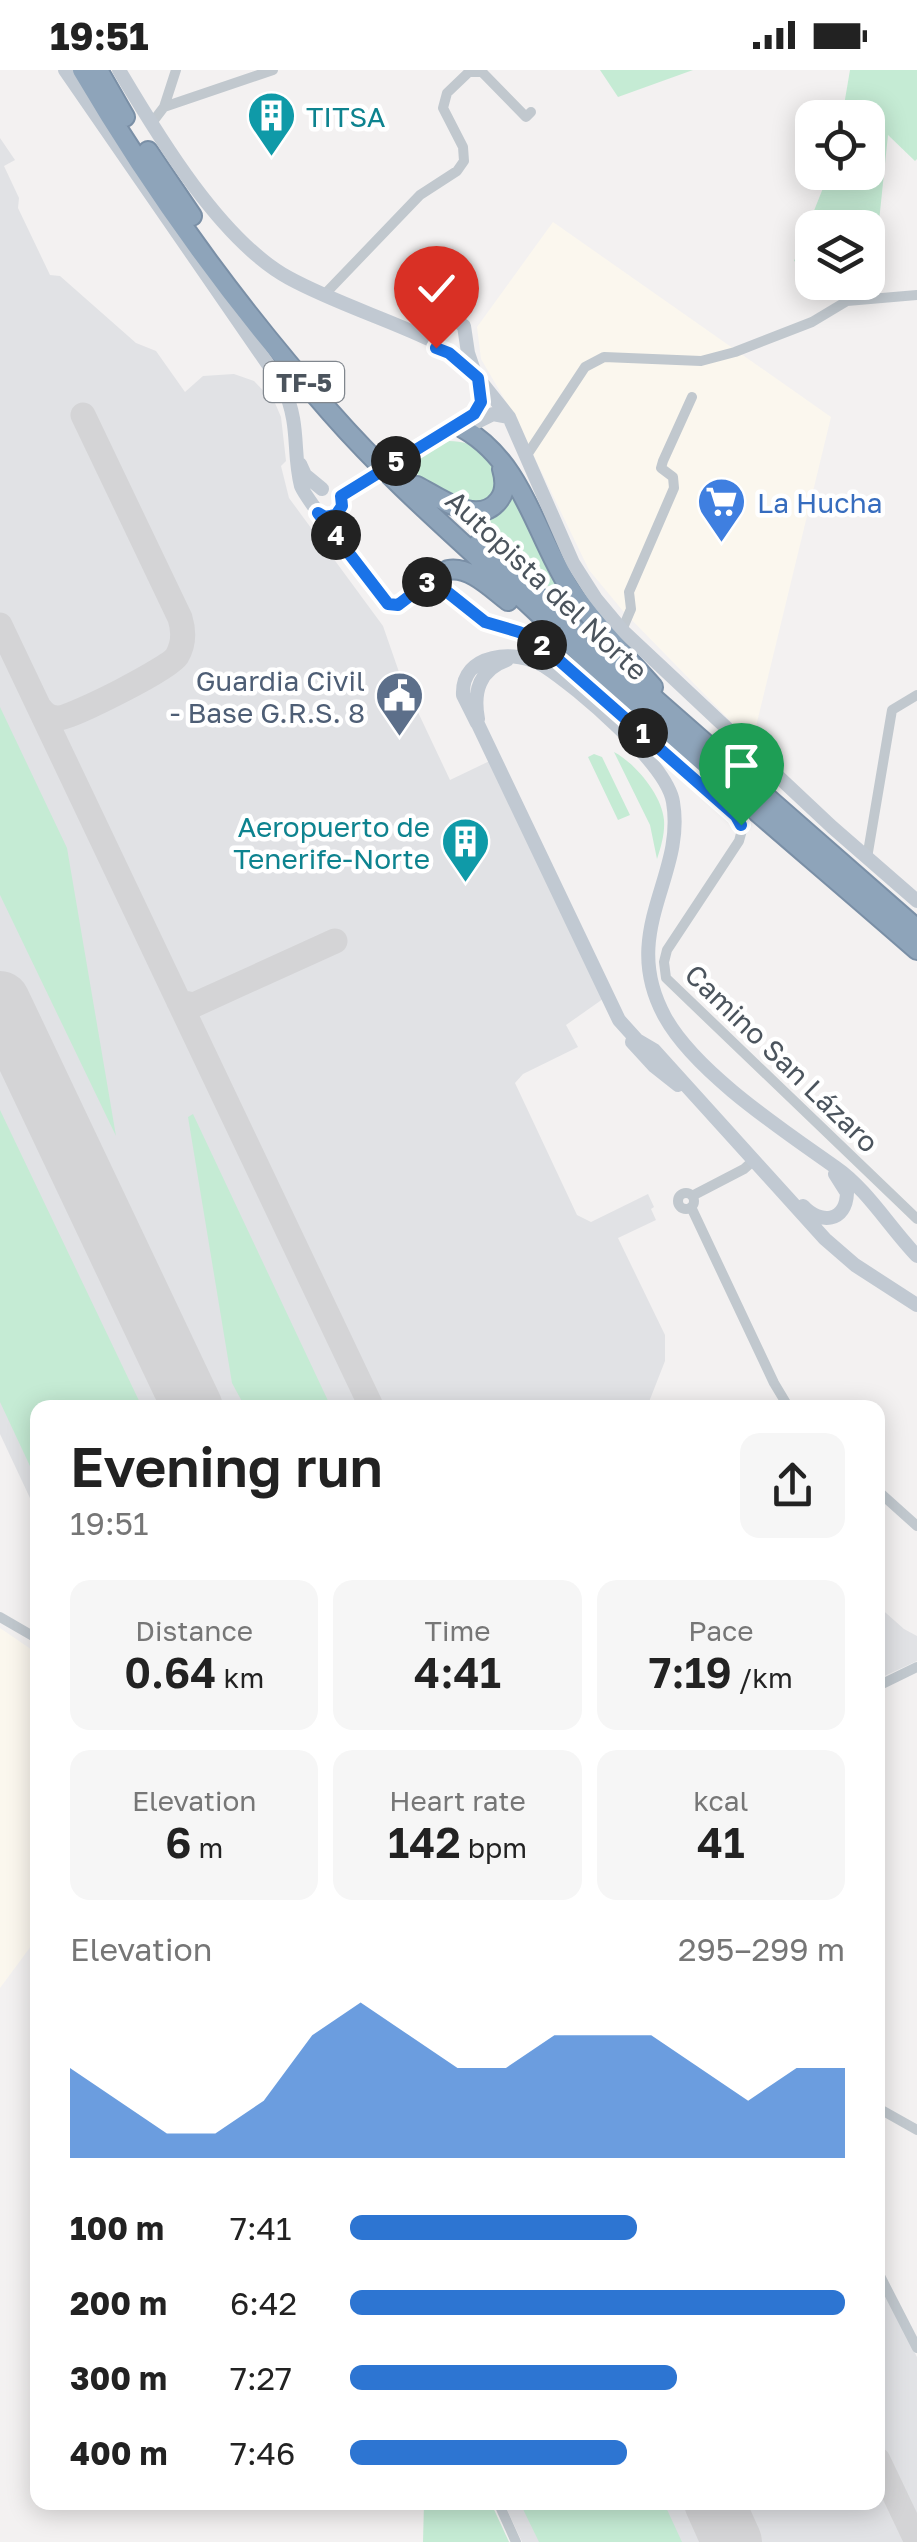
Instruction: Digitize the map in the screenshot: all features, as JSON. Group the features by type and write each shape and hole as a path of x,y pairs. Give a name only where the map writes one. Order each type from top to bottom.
{"highway":[{"name":"Autopista del Norte","path":"82,70 154,183 230,289 332,414 418,503 577,651 917,950"},
{"name":"Autopista del Norte","path":"98,70 159,168 270,324 329,394 417,486 656,703 917,928"},
{"path":"482,418 480,430 511,466 567,584 682,722"},
{"path":"417,486 462,509 478,512 500,500 505,488 498,462 476,441 446,433"},
{"path":"446,433 482,440 499,456 524,496"},
{"path":"448,570 456,568 474,576 577,651"}],"main road":[{"path":"65,70 240,326 272,366 294,410 302,492 317,512 391,605 401,603 448,570"},
{"path":"120,70 171,156 244,242 286,277 431,340 478,378 495,397 520,438 573,563 596,600 622,630 917,901"},
{"path":"341,496 446,433 474,414 481,402 478,378 465,342 466,330 456,319 444,318 434,324 379,317"},
{"path":"431,340 434,324"},
{"path":"449,353 459,350 465,342"},
{"path":"482,418 495,397"},
{"path":"446,433 493,414 509,418"},
{"path":"299,464 305,475 322,489 334,490 341,496 342,506 336,515 325,517 317,512 314,500 322,489"},
{"path":"826,1162 847,1194 845,1207 828,1220 815,1217 778,1186 654,1050 623,1024 478,724 476,697 483,677 497,664 521,658 558,677 637,745 660,771 674,805 672,840 653,910 648,947 652,986 666,1019 703,1064 852,1182 917,1256"},
{"path":"606,993 618,1026 631,1042 698,1102"},
{"path":"778,1186 836,1250 917,1305"}],"street":[{"path":"151,124 164,107 176,70"},
{"path":"164,107 273,70"},
{"path":"324,295 420,195 457,171 464,160 462,147 443,108 446,92 469,72 482,72 526,116 531,112"},
{"path":"527,455 585,367 594,360 701,360 735,352 812,322 847,301 917,295"},
{"path":"622,630 631,609 629,592 674,488 673,477 661,468 663,461 692,397"},
{"path":"520,438 540,433"},
{"path":"448,570 447,580 453,593"},
{"name":"Camino San Lázaro","path":"428,582 440,584 453,593 485,622 519,632 546,647 739,820 739,841 668,950 664,962 666,978 917,1219"},
{"path":"867,858 892,710 917,695"},
{"path":"754,1160 692,1202 784,1400"},
{"path":"885,1496 917,1526"},
{"path":"0,1617 30,1634"},
{"path":"885,1683 917,1667"},
{"path":"885,2112 917,2130"},
{"path":"885,2286 917,2348"},
{"path":"502,2510 516,2542"}],"shaded area":[{"path":"0,138 15,160 4,166 19,198 18,208 50,275 60,276 136,343 156,351 185,392 203,376 234,374 254,381 275,403 281,417 286,461 281,466 289,498 383,626 399,672 450,780 498,757 610,994 566,1025 578,1047 523,1074 515,1083 577,1215 591,1222 648,1194 656,1220 618,1238 665,1335 665,1361 650,1400 30,1400 30,1498 0,1434"},
{"path":"553,222 831,417 752,743 623,611 589,570 515,417 481,359 477,327"},
{"path":"885,1612 917,1636 917,1661 885,1676"},
{"path":"0,1628 30,1649 30,1947 0,1988"},
{"path":"885,2294 917,2357 917,2542 522,2542 507,2510 885,2510"}],"green space":[{"path":"600,70 693,70 618,97"},
{"path":"850,70 917,70 917,159 888,135 885,164 885,100 845,100"},
{"path":"822,190 882,190 880,210 814,210"},
{"path":"449,441 472,445 488,457 495,475 491,498 456,498 403,464 431,445"},
{"path":"510,484 584,616 465,516"},
{"path":"0,707 67,848 116,1136 0,895"},
{"path":"614,752 639,772 658,800 664,825 657,859 650,825"},
{"path":"588,757 602,757 630,815 618,820"},
{"path":"0,1110 139,1400 30,1400 30,1466 0,1402"},
{"path":"193,1114 328,1400 241,1400 232,1383 188,1117"},
{"path":"424,2510 494,2510 509,2542 423,2542"},
{"path":"523,2510 667,2510 682,2542 539,2542"}],"taxiway":[{"path":"40,708 57,718 84,709 170,662 182,642 180,618 83,415"},
{"path":"0,625 368,1400"},
{"path":"179,1002 194,1005 335,941"},
{"path":"885,2475 917,2542"}],"runway":[{"path":"0,1001 189,1400"},
{"path":"718,2510 732,2542"}],"place":[{"name":"TITSA","path":"271,158"},
{"name":"La Hucha","path":"722,544"},
{"name":"Guardia Civil - Base G.R.S. 8","path":"400,738"},
{"name":"Aeropuerto de Tenerife-Norte","path":"465,884"}],"route":[{"path":"436,348 449,353 478,378 482,394 474,414 341,496 342,506 336,515 325,517 318,513 388,604 398,605 428,582 436,583 485,622 536,640 736,816 741,825"}]}
